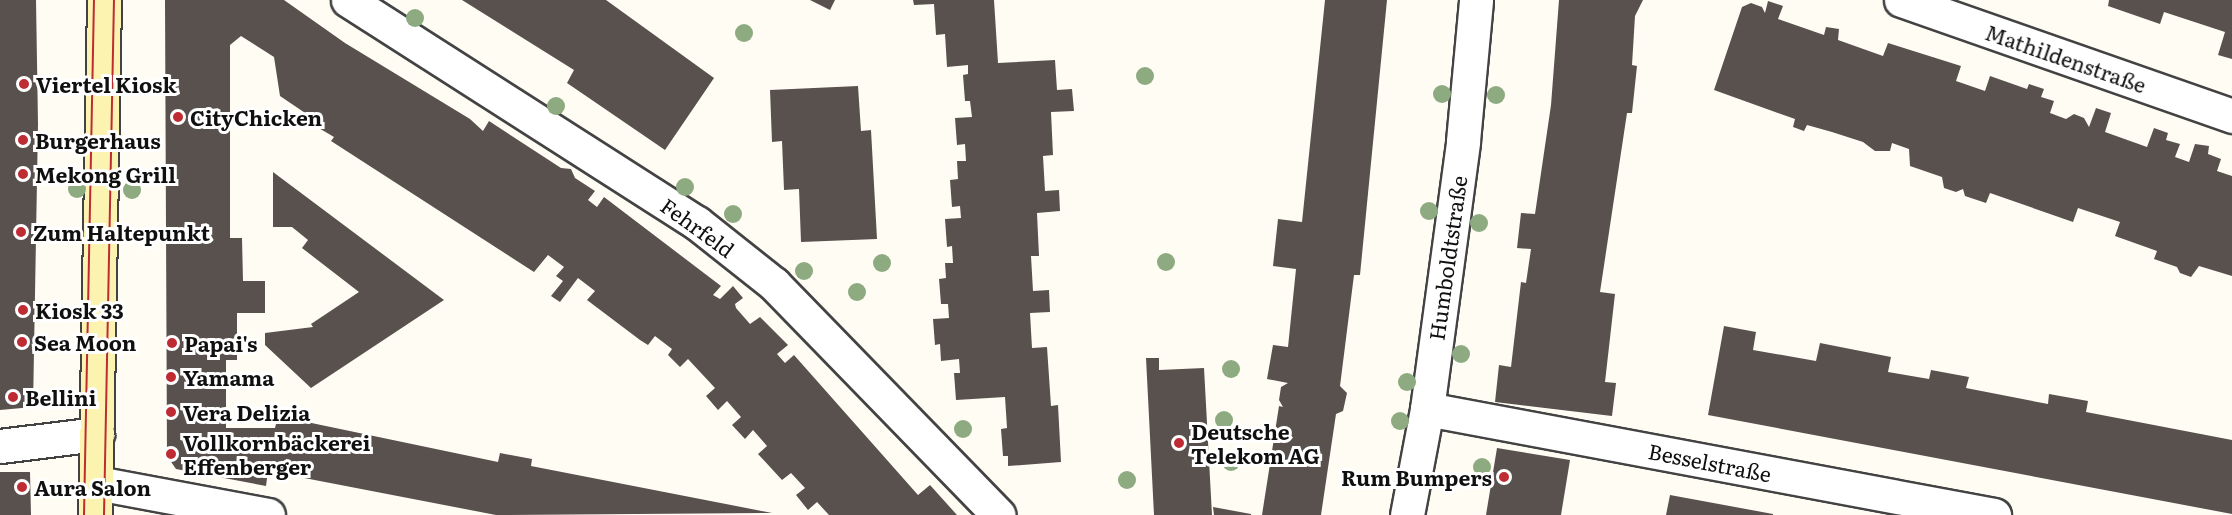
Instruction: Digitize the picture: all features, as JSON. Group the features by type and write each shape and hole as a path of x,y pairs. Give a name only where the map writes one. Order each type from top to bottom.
{"street":[{"path":"104,0 96,499 268,515"},
{"name":"Fehrfeld","path":"348,0 697,223 774,284 999,515"},
{"name":"Humboldtstraße","path":"1407,515 1427,409 1463,141 1476,0"},
{"name":"Mathildenstraße","path":"1901,0 2232,116"},
{"name":"Besselstraße","path":"1427,409 1994,515"},
{"path":"0,446 97,434"}],"building":[{"path":"0,0 36,0 38,124 33,407 0,410"},
{"path":"165,0 284,0 345,43 470,119 483,131 489,121 561,168 571,169 575,178 595,191 588,200 597,207 604,197 721,286 713,295 720,299 733,286 743,298 735,304 736,308 750,324 760,317 788,345 777,354 785,363 794,355 918,495 930,485 957,515 829,515 817,502 808,510 796,495 805,488 791,473 782,480 758,454 767,446 753,430 745,439 732,425 741,417 727,401 718,410 706,396 715,388 688,359 680,367 668,355 672,349 655,336 648,345 640,340 587,300 595,291 578,278 560,302 551,296 563,281 556,276 564,267 548,255 534,272 331,141 334,137 317,127 320,123 280,96 274,57 241,36 230,45 230,238 242,238 243,281 265,281 265,313 237,313 237,360 226,360 226,428 275,428 278,416 498,462 500,453 532,459 531,466 772,513 496,515 268,471 266,486 176,469 167,456"},
{"path":"462,0 606,0 714,78 665,150 567,83 574,70"},
{"path":"810,0 835,0 830,10"},
{"path":"913,0 994,0 998,63 1055,60 1057,90 1072,89 1074,111 1051,112 1053,155 1043,156 1045,191 1059,190 1060,211 1037,213 1039,256 1031,256 1033,291 1049,290 1050,312 1030,313 1032,348 1047,347 1051,406 1058,405 1061,462 1008,466 1008,456 1003,456 1001,429 1007,428 1005,397 956,400 954,373 960,373 959,359 941,361 940,344 935,345 933,319 949,318 948,304 941,304 939,279 946,278 945,263 953,263 952,246 947,247 945,219 961,218 960,206 952,207 950,180 958,179 957,161 966,161 965,144 957,145 955,118 972,117 970,101 965,101 963,75 968,74 968,65 947,67 945,34 936,35 934,4 914,5"},
{"path":"1325,0 1387,0 1360,275 1354,275 1340,386 1347,393 1343,411 1336,414 1321,515 1262,515 1279,406 1283,407 1279,400 1281,387 1288,383 1267,379 1273,345 1288,347 1296,269 1273,266 1278,219 1302,222"},
{"path":"1559,0 1643,0 1635,16 1632,65 1637,66 1632,113 1627,113 1600,292 1615,294 1605,382 1616,383 1612,416 1495,402 1499,365 1511,367 1521,282 1526,283 1531,249 1517,248 1521,213 1535,214 1551,105"},
{"path":"2109,0 2232,0 2232,59 2218,55 2225,32 2164,12 2160,24 2108,6"},
{"path":"1768,1 1783,6 1778,19 1824,35 1826,27 1839,29 1838,40 1883,56 1888,43 1961,66 1956,81 1985,91 1990,76 2027,89 2029,84 2044,89 2041,97 2054,101 2050,113 2066,119 2074,114 2084,118 2089,127 2096,108 2111,113 2105,132 2147,147 2154,128 2168,133 2166,140 2180,144 2175,157 2189,162 2195,144 2209,146 2208,154 2221,159 2217,171 2232,176 2232,276 2199,266 2191,277 2180,273 2177,267 2154,259 2157,251 2115,236 2120,222 2078,208 2073,222 1990,193 1986,203 1965,196 1963,189 1956,192 1944,188 1942,177 1910,166 1909,149 1892,143 1890,151 1875,151 1863,142 1832,132 1807,125 1804,131 1793,127 1795,119 1714,90 1742,7 1751,3 1762,7 1765,13"},
{"path":"858,86 861,131 871,130 877,239 801,242 799,189 784,190 782,141 772,142 770,90"},
{"path":"273,172 444,300 311,388 265,345 265,333 313,327 311,324 359,292 302,248 308,240 292,227 273,227"},
{"path":"1724,326 1756,332 1753,350 1816,361 1820,343 1891,357 1888,372 1929,379 1931,370 1969,377 1966,388 2048,404 2049,394 2088,401 2086,412 2232,440 2232,514 1708,415"},
{"name":"Deutsche Telekom AG","path":"1146,358 1159,358 1159,370 1204,368 1212,515 1154,515"},
{"path":"1497,448 1570,460 1561,515 1486,515"},
{"path":"0,472 30,472 31,515 0,515"},
{"path":"1670,495 1773,514 1773,515 1666,515"},
{"path":"1213,507 1251,514 1251,515 1214,515"}],"tram line":[{"path":"84,515 94,0"},
{"path":"104,515 114,0"}],"place":[{"name":"Viertel Kiosk","path":"24,84"},
{"name":"CityChicken","path":"178,117"},
{"name":"Burgerhaus","path":"23,140"},
{"name":"Mekong Grill","path":"23,174"},
{"name":"Zum Haltepunkt","path":"21,232"},
{"name":"Kiosk 33","path":"23,310"},
{"name":"Sea Moon","path":"22,342"},
{"name":"Papai's","path":"172,343"},
{"name":"Yamama","path":"171,377"},
{"name":"Bellini","path":"13,397"},
{"name":"Vera Delizia","path":"171,412"},
{"name":"Deutsche Telekom AG","path":"1179,443"},
{"name":"Vollkornbäckerei Effenberger","path":"171,454"},
{"name":"Rum Bumpers","path":"1504,477"},
{"name":"Aura Salon","path":"22,487"}]}
